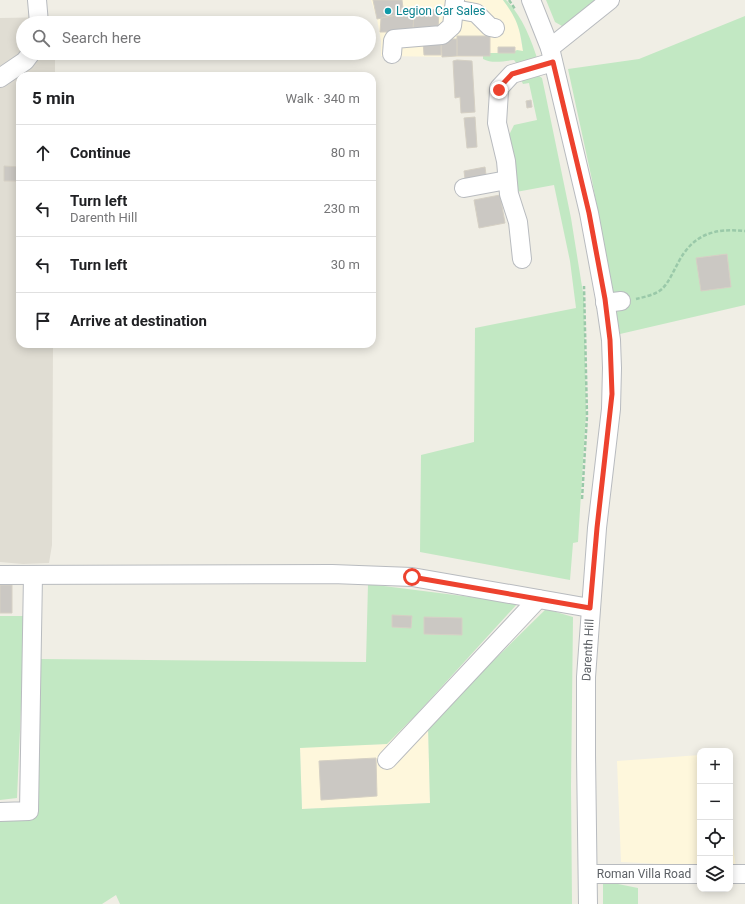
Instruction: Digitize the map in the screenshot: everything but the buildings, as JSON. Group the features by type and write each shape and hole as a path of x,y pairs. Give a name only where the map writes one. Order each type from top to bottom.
{"street":[{"path":"37,0 38,16"},
{"name":"Darenth Hill","path":"531,0 551,55 589,213 613,302 610,340 612,394 597,528 590,608 586,704 588,904"},
{"path":"522,259 518,222 509,194 506,161 497,123 499,88 512,74 551,55 610,0"},
{"path":"392,54 392,41 394,39 442,35 452,26 455,4 476,14 490,27 495,28"},
{"path":"0,78 26,60"},
{"path":"464,188 507,180"},
{"path":"0,575 332,574 412,577 590,608"},
{"path":"0,812 29,811 33,575"},
{"path":"386,760 538,599"},
{"name":"Roman Villa Road","path":"588,874 697,874"},
{"path":"733,874 745,874"}],"path":[{"path":"509,0 519,15"},
{"path":"613,302 646,296 662,289 670,278 686,249 692,242 716,232 731,230 745,231"},
{"path":"582,501 587,416 584,285"}],"shaded area":[{"path":"371,0 503,0 513,13 518,24 523,51 518,55 452,57 381,56 381,41 377,19"},
{"path":"0,18 16,18 16,60 55,60 55,72 16,72 16,348 53,348 52,545 49,563 23,564 0,562"},
{"path":"415,716 428,725 430,803 302,809 300,747 387,744"},
{"path":"697,755 697,866 621,862 617,761"},
{"path":"733,846 736,867 733,867"}],"green space":[{"path":"503,0 506,0 517,13 529,36 538,61 529,59 520,65 514,60 494,62 483,59 483,56 490,56 490,53 515,53 517,50 523,51 521,36 517,24 512,13"},
{"path":"546,0 598,0 562,26 555,22"},
{"path":"745,16 745,305 620,334 592,180 568,69 639,59","holes":["727,254 731,287 701,291 697,258"]},
{"path":"535,73 542,78 571,218 584,299 586,413 578,542 573,543 570,580 420,552 421,455 474,442 475,328 576,308 570,261 554,185 516,192 508,137 514,125 537,120 529,83 523,84 521,80"},
{"path":"368,584 518,603 415,716 387,744 300,748 302,809 430,803 428,725 546,609 573,617 571,786 572,904 120,904 116,895 102,904 0,904 0,816 38,814 40,659 366,662","holes":["392,616 412,616 411,628 392,627","425,617 462,618 462,635 424,634"]},
{"path":"0,616 25,616 17,798 0,800"},
{"path":"603,881 638,888 638,904 603,904"}],"place":[{"name":"Legion Car Sales","path":"388,11"}],"route":[{"path":"412,577 590,608 597,528 612,394 610,340 605,299 589,213 553,62 515,72 499,88 499,90"}]}
